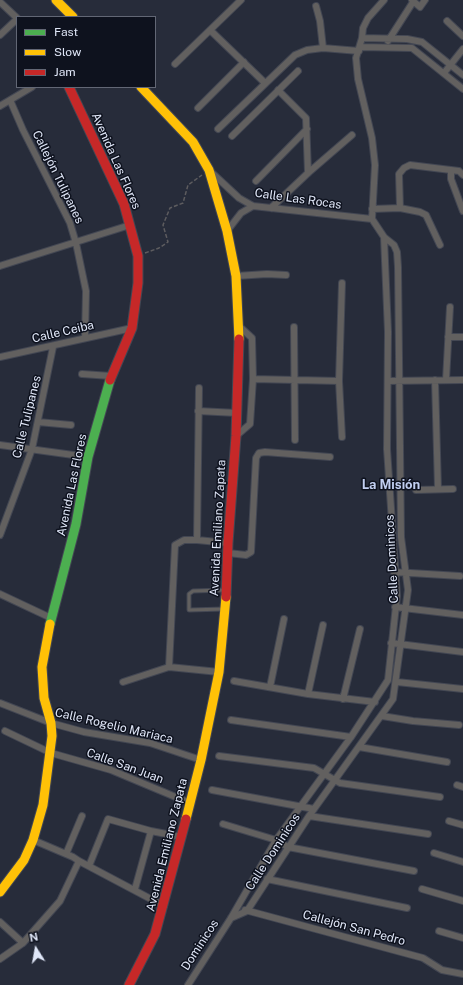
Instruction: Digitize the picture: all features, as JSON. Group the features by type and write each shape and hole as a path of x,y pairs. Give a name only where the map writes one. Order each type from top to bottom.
{"main road":[{"path":"56,0 72,16"},
{"name":"Avenida Las Flores","path":"1,888 24,860 33,840 43,805 52,752 51,723 44,698 42,676 51,618 76,524 88,457 111,376 132,328 138,284 138,256 124,204 69,88"},
{"name":"Avenida Emiliano Zapata","path":"129,985 155,934 164,906 201,760 219,672 227,590 228,543 236,436 239,326 236,276 227,231 209,170 192,142 142,88"}],"street":[{"path":"175,64 241,0"},
{"path":"372,219 375,165 373,144 358,79 356,58 360,49 363,28 368,18 384,0"},
{"path":"388,47 388,39 412,1 420,7 425,0"},
{"path":"0,2 16,18"},
{"path":"316,6 320,21 323,48"},
{"path":"0,35 16,20"},
{"path":"447,21 463,36"},
{"path":"210,30 265,83"},
{"path":"362,38 407,39 422,42 463,75"},
{"path":"406,47 407,39"},
{"path":"218,129 295,55 307,50 323,48 360,49 406,47 418,52 463,89"},
{"path":"444,73 463,49"},
{"path":"198,108 244,62"},
{"path":"232,136 298,71"},
{"path":"0,106 30,88"},
{"path":"278,90 306,118 308,173"},
{"name":"Callejón Tulipanes","path":"10,100 23,130 70,223 76,243 86,291 85,338"},
{"path":"256,181 307,129"},
{"path":"271,208 308,173 352,135"},
{"path":"400,208 399,174 404,168 410,165 459,171 463,175"},
{"name":"Calle Las Rocas","path":"209,170 239,198 253,206 372,219"},
{"path":"451,170 451,179 463,212"},
{"path":"227,231 241,213 253,206"},
{"path":"372,209 400,208 420,212 426,215 440,245"},
{"name":"Calle Dominicos","path":"248,911 267,879 309,816 394,699 408,590 401,537 397,252 394,245 384,237 372,219"},
{"path":"0,266 130,225"},
{"name":"Calle Dominicos","path":"236,909 276,840 351,737 388,680 397,596 394,572 387,449 388,332 384,237"},
{"path":"236,276 267,274 286,275"},
{"path":"342,283 339,381 342,437"},
{"path":"446,380 450,307"},
{"path":"236,436 250,424 253,379 252,338 239,326"},
{"path":"294,327 295,440"},
{"name":"Calle Ceiba","path":"0,357 54,347 85,338 132,328"},
{"path":"448,337 463,337"},
{"name":"Calle Tulipanes","path":"0,535 32,449 54,347"},
{"path":"82,374 111,376"},
{"path":"253,379 339,381"},
{"path":"388,380 463,380"},
{"path":"435,380 438,489"},
{"path":"197,540 199,388"},
{"path":"198,411 237,413"},
{"path":"38,422 71,424"},
{"path":"0,445 88,457"},
{"path":"228,553 246,555 251,552 256,458 259,453 265,452 330,457"},
{"path":"416,490 453,489"},
{"path":"389,491 400,490"},
{"path":"169,667 175,545 184,540 228,543"},
{"path":"394,572 460,576"},
{"path":"0,594 51,618"},
{"path":"395,607 463,615"},
{"path":"270,687 284,619"},
{"path":"308,694 323,625"},
{"path":"344,699 360,629"},
{"path":"391,643 463,652"},
{"path":"123,682 169,667 219,672"},
{"path":"234,682 308,694 375,702"},
{"path":"397,682 463,689"},
{"name":"Calle Rogelio Mariaca","path":"0,703 51,723 84,732 150,743 201,760"},
{"path":"382,716 413,721 459,725"},
{"path":"231,720 351,737"},
{"name":"Calle San Juan","path":"5,731 52,752 111,770 190,803"},
{"path":"360,747 447,762"},
{"path":"219,756 314,768 334,781 440,797"},
{"path":"212,790 314,809"},
{"path":"66,854 82,816"},
{"path":"309,816 428,834"},
{"path":"89,866 108,818 151,831 182,837"},
{"path":"449,821 463,825"},
{"path":"223,824 276,840 288,847 414,871"},
{"path":"135,889 151,831"},
{"path":"33,840 66,854 135,889 164,906"},
{"path":"434,853 463,862"},
{"path":"0,959 23,943 60,901 79,861"},
{"path":"267,879 407,908"},
{"path":"422,889 463,901"},
{"name":"Callejón San Pedro","path":"236,909 424,958 442,970 462,972"},
{"name":"Dominicos","path":"188,985 236,909"},
{"name":"Dominicos","path":"231,918 248,911"},
{"path":"0,922 23,943"},
{"path":"439,931 463,938"}],"lane":[{"path":"225,609 189,610 189,594 193,591 227,590"}],"path":[{"path":"138,256 159,248 168,242 163,225 170,208 183,202 188,185 209,170"}],"traffic: fast":[{"path":"50,624 76,524 88,457 110,380"}],"traffic: slow":[{"path":"56,0 72,16"},
{"path":"142,88 193,142 209,170 227,231 236,276 239,339"},
{"path":"186,819 201,760 219,672 226,597"},
{"path":"0,892 24,860 33,840 43,805 52,736 51,723 44,698 42,667 50,624"}],"traffic: jam":[{"path":"69,88 124,204 138,256 138,283 132,328 110,380"},
{"path":"226,597 228,543 236,436 239,339"},
{"path":"129,985 155,934 186,819"}],"district":[{"name":"La Misión","path":"391,485"}]}
